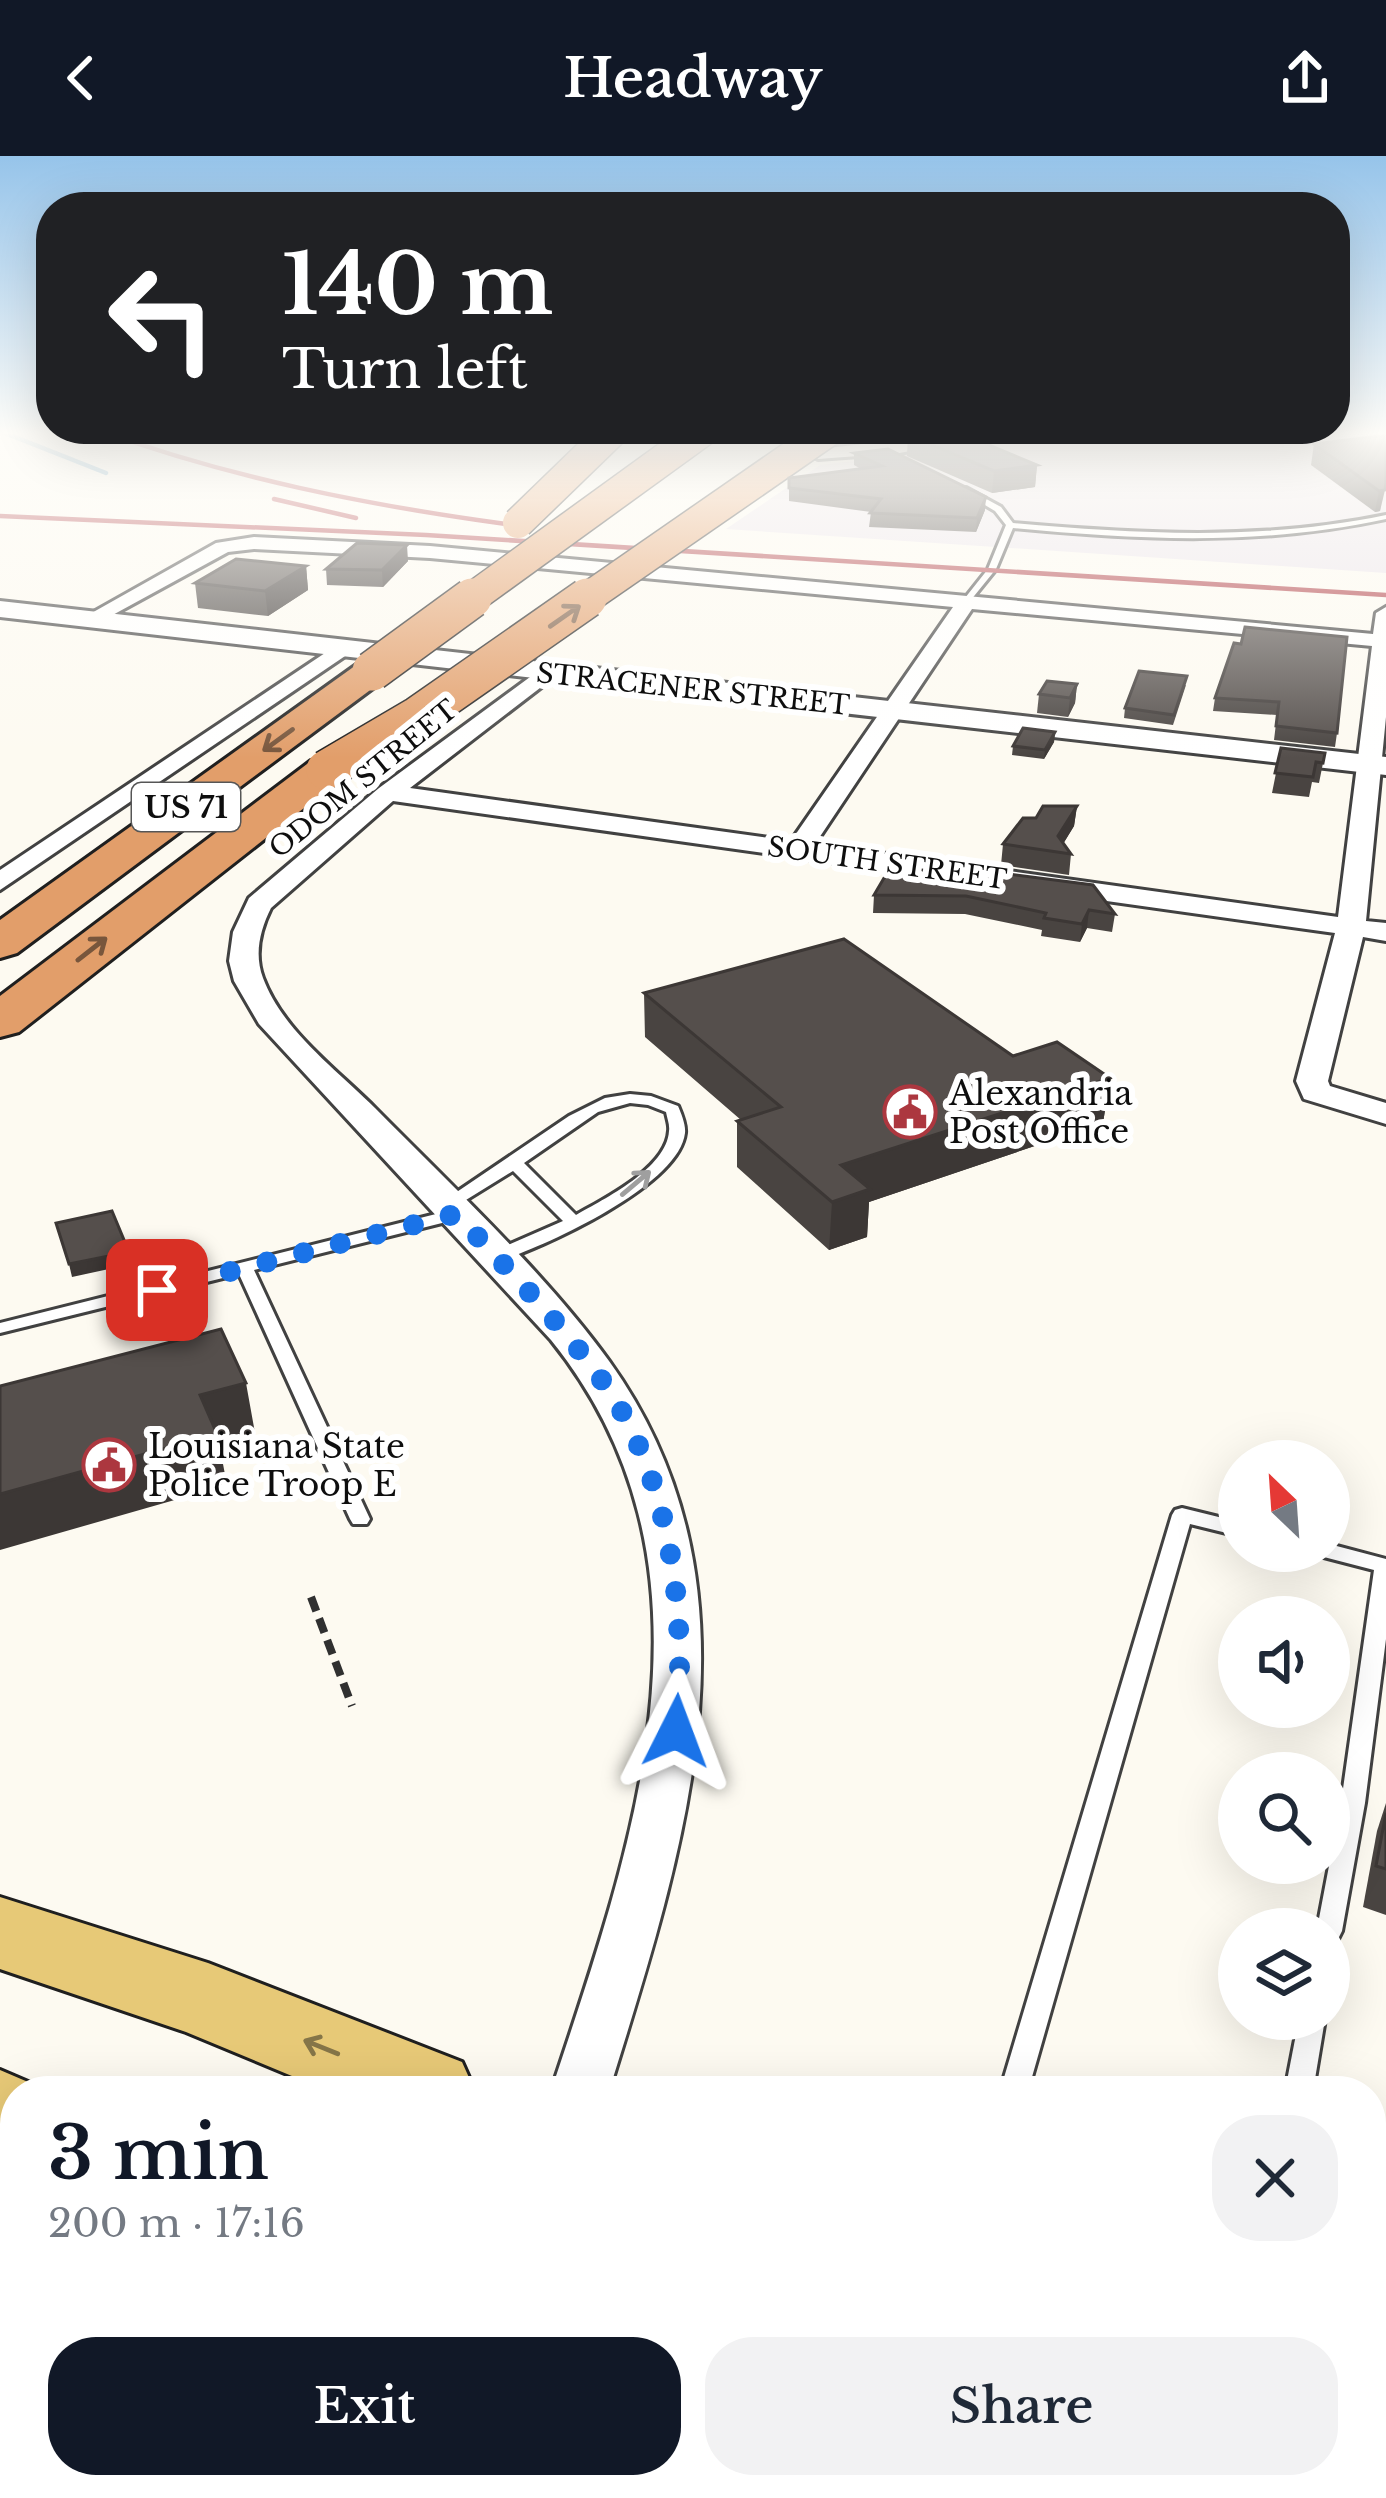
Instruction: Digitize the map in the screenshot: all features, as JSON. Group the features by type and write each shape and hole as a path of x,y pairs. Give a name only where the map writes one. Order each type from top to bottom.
{"highway":[{"path":"358,659 489,539"},
{"name":"US 71","path":"0,943 358,659 539,539"},
{"name":"US 71","path":"0,1022 621,539"},
{"path":"326,770 434,706 680,539"}],"main road":[{"path":"0,1933 208,2001 393,2076"}],"street":[{"path":"91,619 235,545 430,552 967,603 1385,627 1379,765 1351,927 1312,1081 1316,1092 1386,1114"},
{"path":"798,850 967,603"},
{"name":"STRACENER STREET","path":"0,609 358,659 545,673 1379,765"},
{"path":"0,882 358,659"},
{"name":"ODOM STREET","path":"452,1209 301,1051 248,980 246,928 259,904 388,793 545,673"},
{"name":"SOUTH STREET","path":"388,793 1386,932"},
{"path":"452,1209 604,1383 660,1508 678,1594 679,1698 668,1796 585,2076"}],"lane":[{"path":"967,603 992,569 1004,539"},
{"path":"0,1328 245,1268 452,1209 592,1106 613,1098 636,1096 673,1109 681,1124 678,1143 634,1188 575,1222 496,1257"},
{"path":"514,1163 575,1222"},
{"path":"245,1268 359,1519"},
{"path":"1018,2076 1182,1515 1218,1524"},
{"path":"1333,1908 1353,1803 1385,1566 1350,1557"},
{"path":"1302,2076 1308,2040"}],"path":[{"path":"311,1597 352,1706"}],"shaded area":[{"path":"880,539 1386,539 1386,573"}],"building":[{"path":"357,543 407,545 382,570 326,569"},
{"path":"236,559 306,566 265,591 195,583"},
{"path":"1245,627 1347,637 1337,733 1276,726 1279,702 1215,698 1234,643 1241,644"},
{"path":"1139,671 1187,676 1174,715 1125,708"},
{"path":"1047,681 1077,684 1070,698 1039,694"},
{"path":"1023,728 1055,732 1045,750 1013,746"},
{"path":"1281,748 1325,753 1323,763 1316,762 1313,777 1275,773"},
{"path":"1043,806 1077,806 1058,836 1071,854 1003,844 1023,818 1036,818"},
{"path":"891,866 976,877 975,884 985,871 1093,885 1115,914 1089,910 1082,924 966,896 874,895"},
{"name":"Alexandria Post Office","path":"844,939 1013,1056 1057,1042 1110,1078 841,1165 870,1189 832,1202 737,1121 781,1107 644,993"},
{"path":"112,1211 129,1252 69,1264 56,1223"},
{"path":"221,1329 246,1383 200,1395 217,1434 0,1494 0,1386"},
{"path":"1386,1813 1386,1869 1376,1866"}],"railway":[{"path":"495,539 1386,595"}],"place":[{"name":"Alexandria Post Office","path":"910,1112"},
{"name":"Louisiana State Police Troop E","path":"109,1465"}],"route":[{"path":"157,1290 456,1214 538,1302 604,1383 637,1447 660,1508 678,1594 676,1731"}]}
